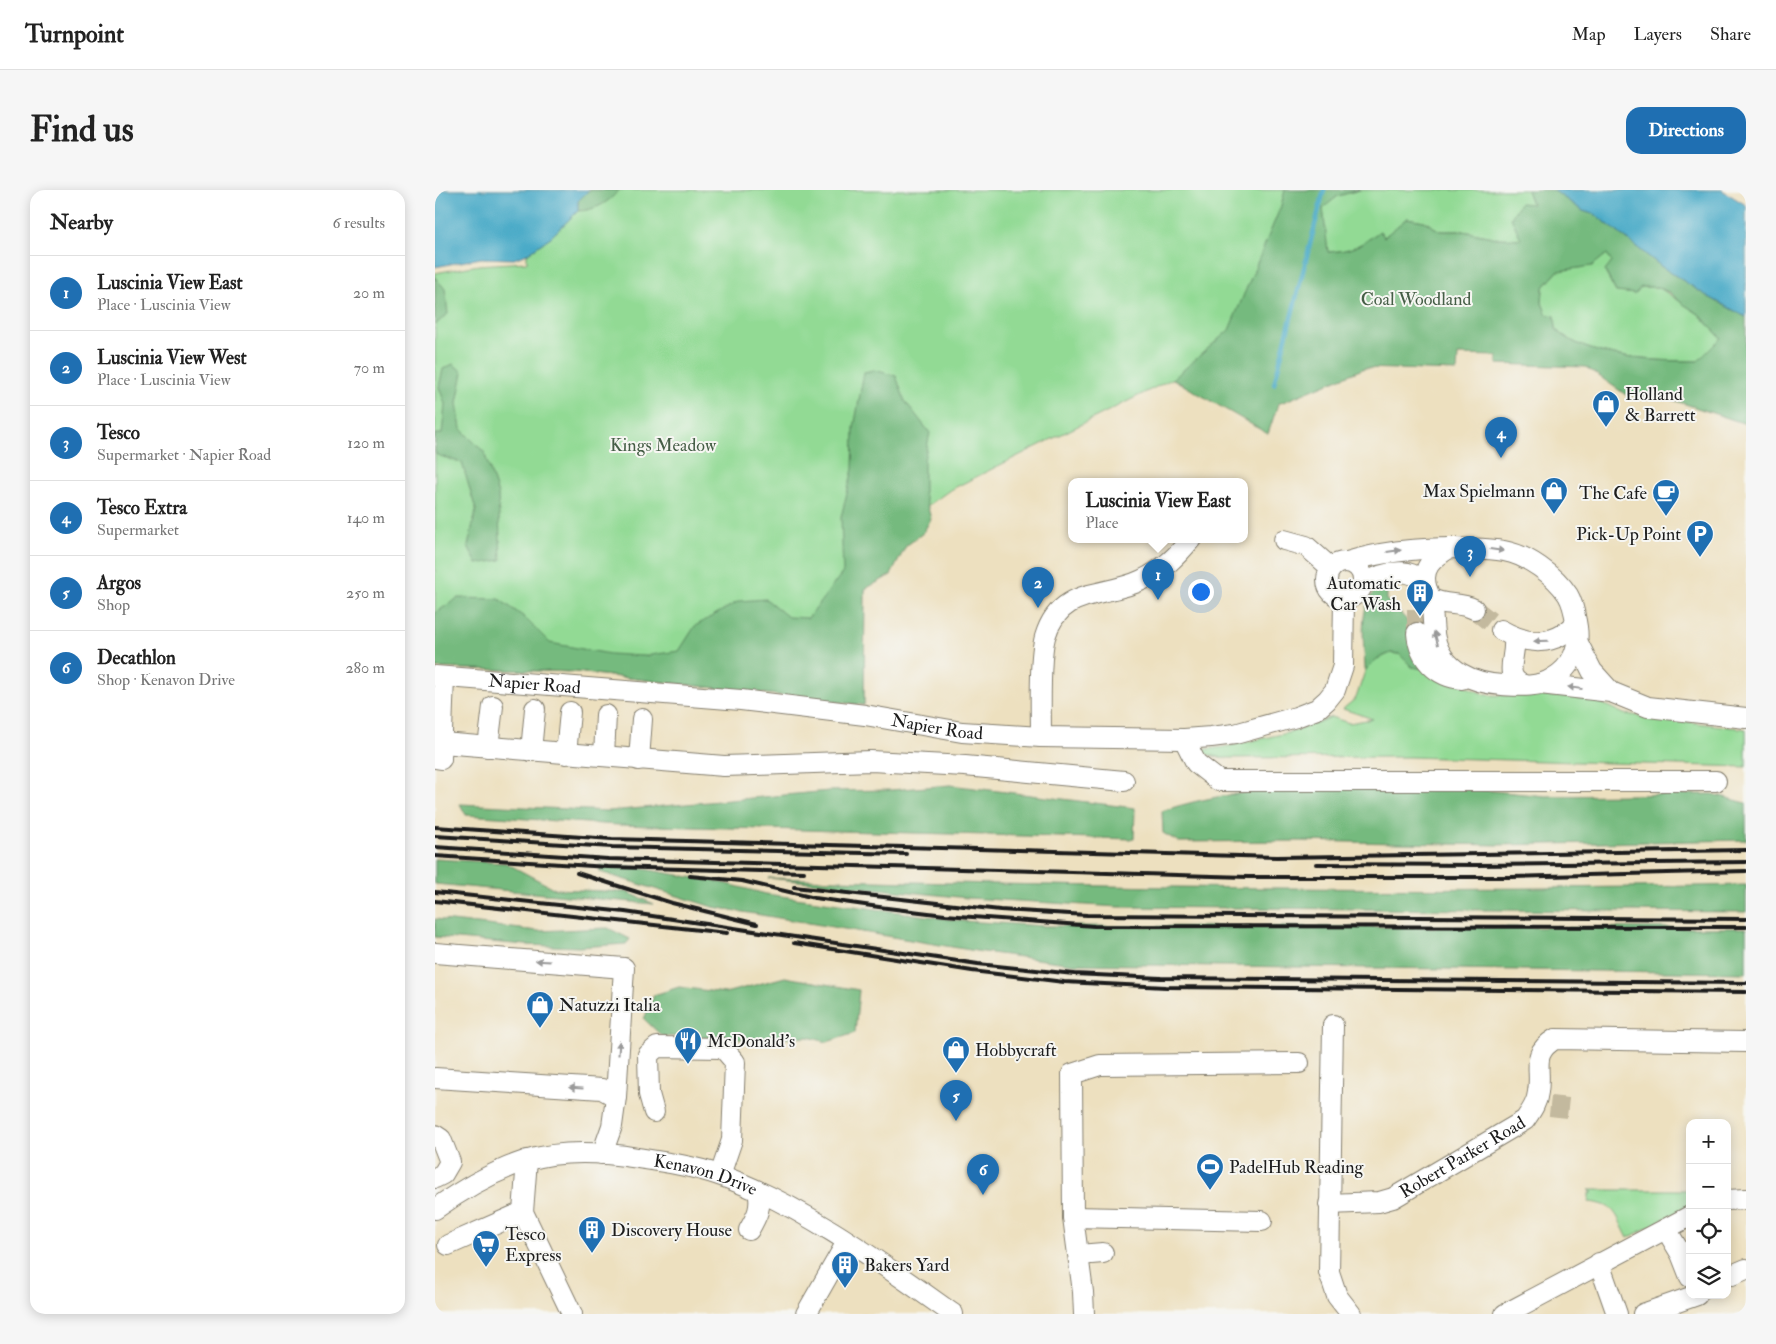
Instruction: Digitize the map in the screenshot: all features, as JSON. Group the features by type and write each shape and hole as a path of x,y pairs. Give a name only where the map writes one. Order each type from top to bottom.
{"street":[{"path":"1284,540 1306,546 1339,565 1357,568 1361,572 1363,584"},
{"path":"1041,737 1045,637 1056,615 1075,599 1131,584 1163,569 1187,543"},
{"path":"1474,610 1462,604 1439,604 1425,599 1411,574 1389,571 1363,584 1354,596 1344,598 1334,595 1328,587 1327,577 1339,565 1387,552 1427,548 1491,549 1521,556 1552,577 1561,586 1573,606 1579,646 1592,671 1611,692"},
{"path":"1449,548 1435,557 1427,566 1424,581 1425,599 1436,642 1446,660 1457,672 1469,679"},
{"name":"Napier Road","path":"440,677 741,700 865,715 961,732 1041,737 1184,739 1235,734 1271,725 1317,709 1335,690 1343,666 1344,598"},
{"path":"1576,623 1568,632 1548,641 1526,641 1507,633 1515,649 1511,670 1515,679 1532,685 1553,678 1564,669 1579,646"},
{"path":"1417,633 1419,647 1430,665 1447,676 1485,683 1611,692 1648,707 1746,718"},
{"path":"440,677 439,753 488,747 724,766 871,761 965,766 1124,781"},
{"path":"488,747 493,706"},
{"path":"531,751 535,709"},
{"path":"566,754 571,712"},
{"path":"603,756 606,715"},
{"path":"639,760 641,719"},
{"path":"1184,739 1196,763 1219,781 1716,781"},
{"path":"435,953 624,968 616,1097 611,1126 602,1154"},
{"path":"1333,1025 1329,1272 1337,1296 1351,1314"},
{"name":"Robert Parker Road","path":"1329,1204 1379,1202 1393,1198 1525,1120 1542,1106 1539,1091 1539,1056 1544,1046 1555,1039 1746,1042"},
{"path":"654,1112 649,1094 648,1055 657,1047 723,1048 735,1062 732,1140 719,1175"},
{"path":"1084,1314 1079,1255 1073,1218 1072,1074 1099,1065 1299,1063"},
{"path":"435,1078 602,1089 616,1097"},
{"path":"435,1135 441,1139 450,1162 443,1174 435,1178"},
{"name":"Kenavon Drive","path":"435,1209 463,1188 527,1160 569,1154 602,1154 657,1161 719,1175 758,1191 811,1219 953,1314"},
{"path":"527,1160 523,1212 572,1314"},
{"path":"749,1230 759,1212 761,1203 758,1191"},
{"path":"1731,1200 1746,1199"},
{"path":"448,1245 523,1212"},
{"path":"1073,1218 1262,1221"},
{"path":"1505,1314 1686,1218"},
{"path":"1666,1229 1681,1254 1686,1267"},
{"path":"806,1314 847,1242"},
{"path":"1079,1255 1103,1253"},
{"path":"1599,1264 1617,1314"},
{"path":"1643,1314 1686,1299"}],"green space":[{"name":"Kings Meadow","path":"589,190 1285,190 1267,347 1174,378 950,490 865,550 864,705 576,672 435,668 435,273 479,265 527,262 527,254 552,236 578,211 578,206"},
{"path":"589,190 619,190 601,205 578,211 578,201"},
{"name":"Coal Woodland","path":"1285,190 1359,190 1338,196 1323,208 1328,252 1356,246 1380,231 1384,237 1407,218 1424,221 1440,231 1463,231 1497,238 1521,239 1511,218 1520,203 1532,204 1527,190 1553,190 1583,211 1596,215 1662,267 1707,296 1746,317 1746,424 1667,398 1626,395 1586,367 1497,364 1497,356 1458,355 1457,371 1365,368 1278,404 1268,434 1173,379 1229,330 1281,206","holes":["1607,254 1612,262 1605,271 1616,292 1635,294 1641,287 1658,287 1670,293 1699,314 1721,338 1698,361 1623,357 1603,353 1569,339 1556,329 1555,316 1547,315 1542,303 1543,288 1558,271 1592,266"]},
{"path":"1359,190 1527,190 1532,204 1522,239 1497,238 1463,231 1440,231 1424,221 1407,218 1384,238 1380,231 1356,247 1327,252 1323,207 1338,196"},
{"path":"1607,253 1612,262 1605,272 1616,292 1641,287 1658,287 1699,314 1721,338 1698,361 1623,357 1585,347 1569,339 1556,329 1555,316 1547,315 1542,303 1543,288 1558,271 1575,268"},
{"path":"435,277 445,289 448,314 435,325"},
{"path":"453,364 463,372 457,403 461,429 484,452 498,494 501,560 477,564 468,546 476,510 462,463 437,455 435,452 435,434 442,434 445,404 439,387 443,369"},
{"path":"874,370 896,376 905,401 930,433 924,460 924,493 931,519 923,533 906,546 891,575 865,589 864,705 576,672 435,668 435,613 458,598 499,599 524,617 550,643 610,654 643,656 679,651 695,626 739,601 766,599 788,617 808,618 843,572 841,517 853,469 854,428 864,372"},
{"path":"1382,586 1387,586 1387,600 1406,619 1409,626 1412,626 1426,669 1412,667 1399,654 1391,653 1377,659 1365,671 1363,624 1365,612 1368,601 1374,592"},
{"path":"1391,653 1399,654 1412,667 1426,669 1486,695 1572,697 1599,702 1624,714 1746,729 1746,767 1409,757 1223,758 1205,754 1199,750 1224,747 1296,731 1331,717 1349,723 1373,719 1343,709 1356,698 1365,671 1377,659"},
{"path":"950,785 1135,808 1134,839 618,825 466,815 460,804 609,811 829,791 891,790"},
{"path":"1442,786 1545,796 1713,794 1746,803 1746,840 1497,845 1299,841 1179,842 1163,833 1162,811 1196,801 1230,795 1265,790 1301,788"},
{"path":"435,859 506,863 555,889 627,892 654,904 435,884"},
{"path":"600,865 632,867 724,883 766,894 963,921 1045,926 1746,928 1746,973 1074,964 976,951 713,907 600,872"},
{"path":"768,878 1257,888 1746,885 1746,912 1119,907 968,898"},
{"path":"435,919 538,931 608,928 630,939 626,944 579,947 525,945 435,937"},
{"path":"785,977 859,990 855,1033 827,1042 808,1037 758,1040 662,1036 644,1019 654,995 679,987 725,993"},
{"path":"1589,1190 1686,1190 1686,1207 1628,1238 1610,1208 1598,1203 1589,1202 1589,1193 1593,1193"}],"water":[{"path":"435,190 589,190 578,201 578,211 552,236 527,254 514,259 481,258 435,267"},
{"path":"1553,190 1722,190 1746,205 1746,317 1707,296 1662,267 1596,215 1583,211"}],"waterway":[{"path":"1274,384 1324,190"}],"tunnel":[{"path":"1417,609 1417,633"},
{"path":"1474,609 1501,630"},
{"path":"1550,1106 1568,1108"}],"railway":[{"path":"435,827 612,839 1277,857 1746,850"},
{"path":"435,836 612,847 906,854"},
{"path":"435,847 608,859 1248,877 1512,877 1746,871"},
{"path":"435,856 608,867 804,872"},
{"path":"1316,864 1476,865 1746,862"},
{"path":"577,873 672,903 757,924"},
{"path":"690,876 742,881 815,898 879,907 945,915 1094,926 1746,927"},
{"path":"794,887 1000,910 1087,915 1746,919"},
{"path":"435,892 625,912 978,964 1074,974 1161,978 1746,983"},
{"path":"435,901 727,933"},
{"path":"794,943 972,971 1064,982 1166,987 1746,992"}],"place":[{"name":"Holland & Barrett","path":"1606,428"},
{"name":"Tesco Extra","path":"1501,458"},
{"name":"Max Spielmann","path":"1554,515"},
{"name":"The Cafe","path":"1666,517"},
{"name":"Pick-Up Point","path":"1700,558"},
{"name":"Tesco","path":"1470,577"},
{"name":"Luscinia View East","path":"1158,600"},
{"name":"Luscinia View West","path":"1038,608"},
{"name":"Automatic Car Wash","path":"1420,617"},
{"name":"Natuzzi Italia","path":"540,1029"},
{"name":"McDonald's","path":"688,1065"},
{"name":"Hobbycraft","path":"956,1074"},
{"name":"Argos","path":"956,1121"},
{"name":"PadelHub Reading","path":"1210,1191"},
{"name":"Decathlon","path":"983,1195"},
{"name":"Discovery House","path":"592,1254"},
{"name":"Tesco Express","path":"486,1268"},
{"name":"Bakers Yard","path":"845,1289"}]}
